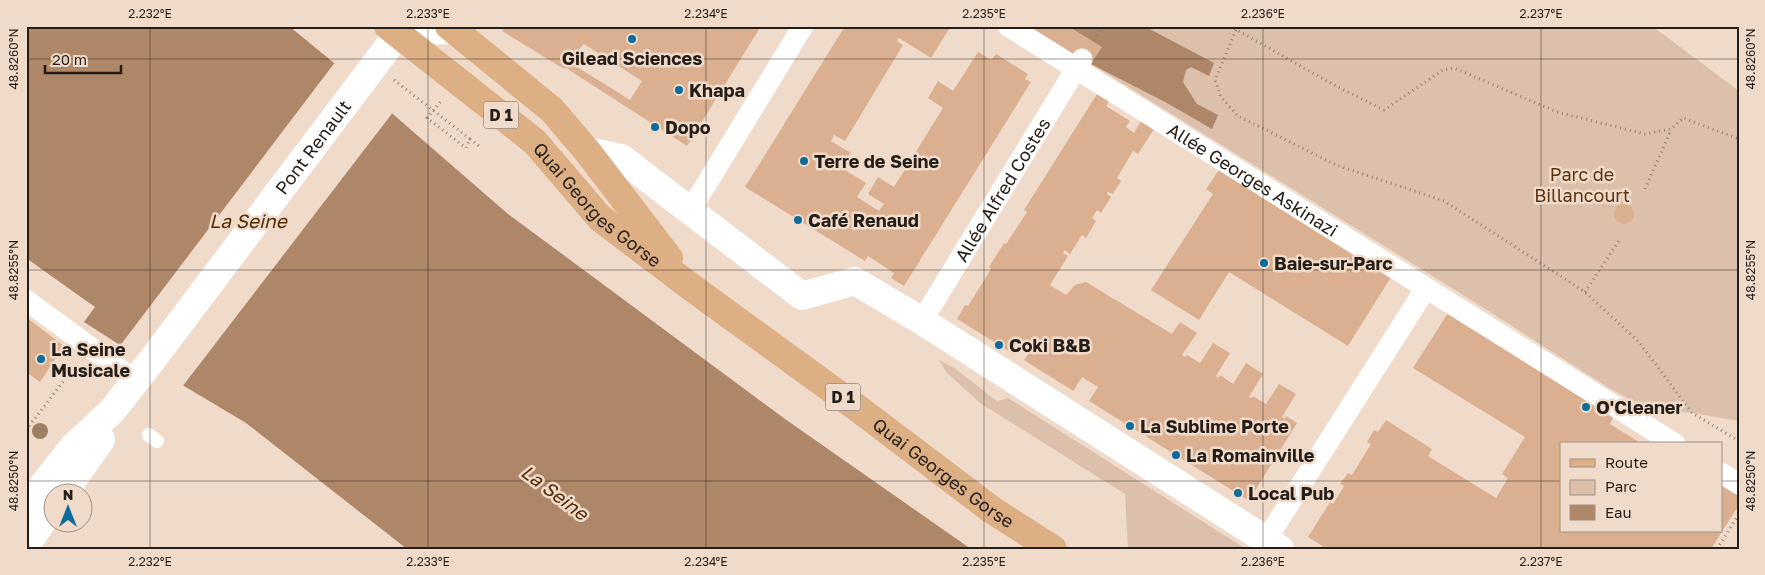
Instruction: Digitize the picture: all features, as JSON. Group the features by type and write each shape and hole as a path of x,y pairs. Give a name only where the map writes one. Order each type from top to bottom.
{"main road":[{"name":"Quai Georges Gorse","path":"388,26 535,142 600,218 992,510 1053,549"},
{"name":"Quai Georges Gorse","path":"453,28 552,110 587,152 691,287"}],"street":[{"path":"402,26 412,31 453,28"},
{"name":"Pont Renault","path":"112,411 402,26"},
{"path":"690,211 803,26"},
{"name":"Allée Georges Askinazi","path":"1008,26 1083,57 1426,288 1672,442"},
{"name":"Allée Alfred Costes","path":"922,321 1083,57"},
{"path":"587,152 621,158 802,296 854,281 922,321 1273,544 1426,288"},
{"path":"26,300 136,381"},
{"path":"71,482 102,438 112,411"},
{"path":"26,507 74,446 112,411"},
{"path":"1722,474 1739,484"},
{"path":"26,545 42,522"}],"path":[{"path":"1083,57 1103,26"},
{"path":"1230,26 1384,110 1443,70 1454,68 1557,112 1644,134 1671,129"},
{"path":"1236,30 1215,80 1221,97 1238,116 1336,164 1444,201 1585,292 1639,342 1692,413 1739,441"},
{"path":"389,77 479,146"},
{"path":"427,118 466,148 470,139"},
{"path":"1645,189 1671,129 1683,118 1739,139"},
{"path":"1585,292 1620,239"},
{"path":"26,430 90,347"},
{"path":"1717,549 1739,514"}],"green space":[{"name":"Parc de Billancourt","path":"1030,26 1652,26 1739,91 1739,421 1646,408 1609,388 1476,303"},
{"path":"939,360 953,367 997,401 1008,398 1246,549 1128,549 1125,494 980,403 946,372"}],"water":[{"name":"La Seine","path":"26,26 289,26 508,214 785,419 971,549 407,549 246,423 179,383 84,322 95,307 26,258"},
{"path":"1030,26 1144,26 1214,63 1209,76 1191,67 1186,70 1183,82 1197,104 1218,115 1212,129 1167,103 1091,64"}],"pier":[{"path":"336,61 394,111 182,387 119,347"}],"building":[{"name":"Khapa","path":"505,26 761,26 687,146 566,68 564,69 502,31","holes":["584,44 642,81 630,100 569,62"]},
{"name":"Terre de Seine","path":"845,26 951,26 931,58 899,38 897,41 903,45 845,141 834,135 831,141 851,153 842,168 866,183 857,197 879,211 884,204 868,194 878,177 894,187 943,108 928,98 938,81 953,91 978,52 991,60 996,54 1028,74 1025,79 1031,82 904,286 891,278 894,273 868,256 865,261 745,187"},
{"path":"1030,26 1068,26 1102,47 1091,64"},
{"path":"1097,94 1109,101 1106,106 1130,121 1126,127 1134,133 1141,121 1154,129 1138,154 1133,151 1117,178 1121,181 1113,194 1108,192 1107,194 1111,197 1101,213 1097,210 1092,218 1096,221 1086,238 1082,235 1070,254 1065,250 1063,253 1068,256 1050,285 1066,295 1075,285 1086,282 1172,334 1180,322 1197,333 1182,355 1185,357 1187,355 1200,363 1213,343 1230,353 1216,376 1218,378 1220,375 1233,384 1246,363 1263,374 1249,397 1251,398 1253,396 1266,404 1279,384 1296,394 1282,417 1285,419 1286,416 1297,423 1253,494 1255,495 1251,502 1089,401 1098,387 1082,377 1073,391 1024,360 1033,347 1018,337 1009,351 957,319 965,305 968,306 991,269 989,267 1004,243 1006,244 1027,212 1024,210"},
{"name":"Baie-sur-Parc","path":"1219,170 1391,277 1348,346 1229,272 1199,320 1151,290 1213,194 1206,189"},
{"path":"1624,204 1631,207 1634,214 1631,221 1624,224 1617,221 1614,214 1617,207"},
{"path":"1448,313 1614,416 1610,424 1639,442 1560,442 1560,532 1722,532 1711,549 1327,549 1308,537 1330,502 1333,504 1344,486 1340,484 1348,473 1352,475 1371,444 1367,442 1374,430 1378,432 1386,420 1432,449 1428,456 1496,498 1508,478 1502,474 1525,437 1413,368"},
{"name":"La Seine Musicale","path":"26,317 64,346 40,382 26,372"},
{"path":"1722,486 1739,496 1739,505 1722,532"}],"place":[{"name":"Gilead Sciences","path":"632,39"},
{"name":"Khapa","path":"679,90"},
{"name":"Dopo","path":"655,127"},
{"name":"Terre de Seine","path":"804,161"},
{"name":"Café Renaud","path":"798,220"},
{"name":"Baie-sur-Parc","path":"1264,263"},
{"name":"Coki B&B","path":"999,345"},
{"name":"La Seine Musicale","path":"41,359"},
{"name":"O'Cleaner","path":"1586,407"},
{"name":"La Sublime Porte","path":"1130,426"},
{"name":"La Romainville","path":"1176,455"},
{"name":"Local Pub","path":"1238,493"}]}
